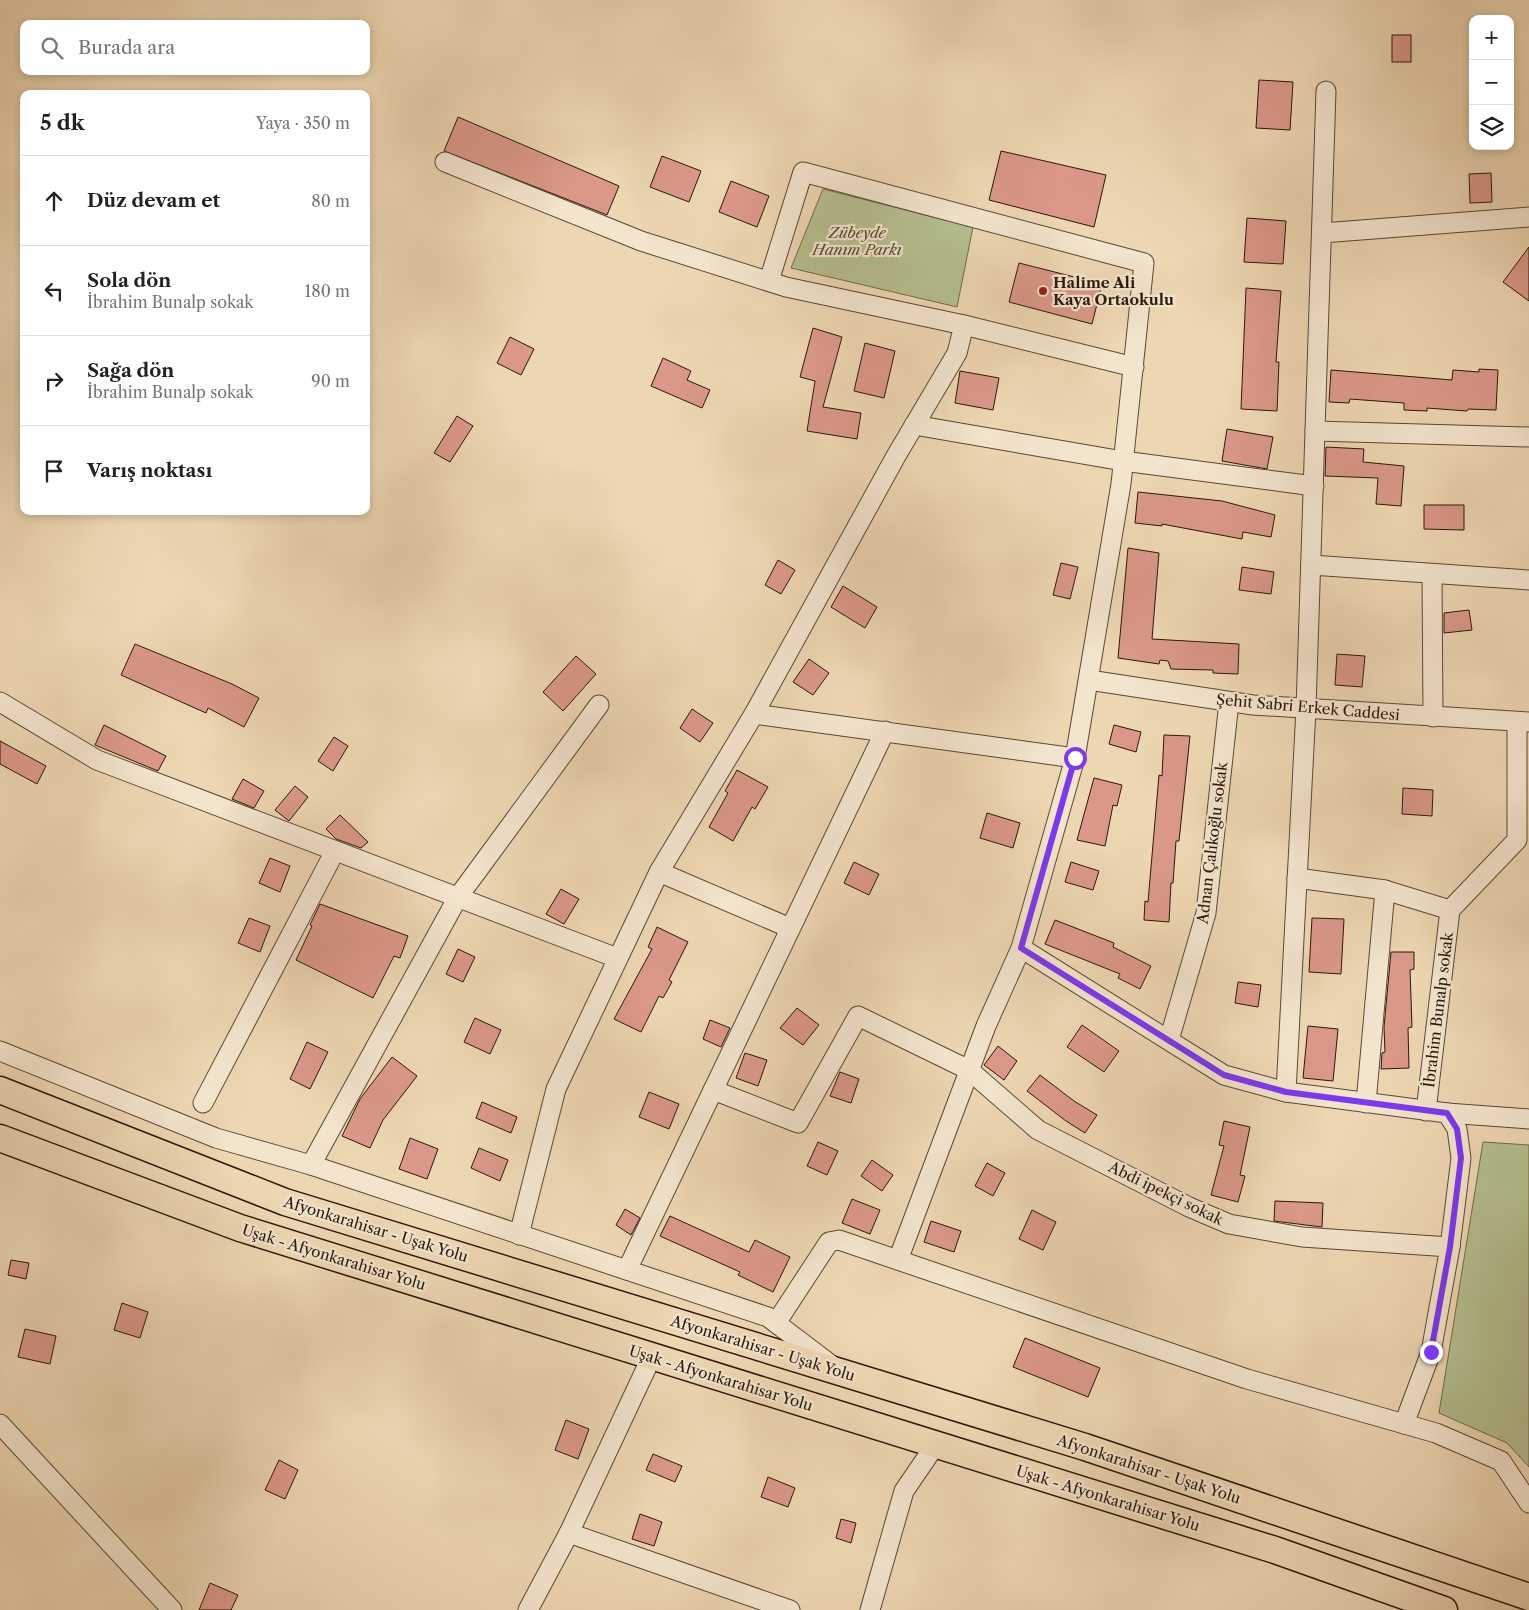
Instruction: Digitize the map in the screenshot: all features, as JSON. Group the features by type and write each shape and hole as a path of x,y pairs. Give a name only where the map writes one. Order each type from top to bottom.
{"highway":[{"name":"Afyonkarahisar - Uşak Yolu","path":"0,1090 285,1202 1085,1447 1529,1598"},
{"name":"Uşak - Afyonkarahisar Yolu","path":"0,1138 240,1228 1274,1550 1444,1610"}],"street":[{"path":"1286,1092 1306,709 1326,91"},
{"path":"445,162 641,241 769,282 964,325 1134,367"},
{"path":"769,282 804,172 1144,264 1123,461 1075,758 1021,948 986,1026 898,1260"},
{"path":"1322,233 1529,217"},
{"path":"520,1234 556,1089 659,872 754,714 914,425 957,353 964,325"},
{"path":"914,425 1123,461 1314,486"},
{"path":"1315,431 1529,437"},
{"path":"1311,565 1529,580"},
{"path":"1432,574 1432,717"},
{"name":"Şehit Sabri Erkek Caddesi","path":"1088,680 1230,702 1306,709 1523,722"},
{"path":"0,702 97,760 617,958"},
{"name":"Adnan Çalıkoğlu sokak","path":"1169,1040 1206,913 1230,702"},
{"path":"312,1165 458,897 599,705"},
{"path":"754,714 885,730 1075,758"},
{"name":"İbrahim Bunalp sokak","path":"1426,1110 1450,910 1517,840 1523,722"},
{"path":"627,1270 885,730"},
{"path":"203,1103 335,851"},
{"path":"659,872 790,928"},
{"name":"İbrahim Bunalp sokak","path":"1297,878 1385,890 1450,910"},
{"path":"1366,1103 1385,890"},
{"path":"1021,948 1224,1075 1286,1092 1447,1113 1529,1119"},
{"name":"Abdi ipekçi sokak","path":"713,1090 798,1123 858,1016 969,1070 1038,1130 1189,1207 1229,1224 1302,1237 1450,1247"},
{"path":"0,1051 216,1138 312,1165 768,1317 841,1372"},
{"path":"1404,1424 1431,1352 1450,1247 1461,1158 1457,1129 1447,1113"},
{"path":"776,1323 829,1242 839,1240 1247,1379 1436,1433 1501,1461 1529,1503"},
{"path":"528,1610 569,1533 652,1356"},
{"path":"0,1424 172,1610"},
{"path":"870,1610 904,1491 936,1444"},
{"path":"569,1533 790,1610"}],"green space":[{"name":"Zübeyde Hanım Parkı","path":"823,189 973,227 957,307 791,268"},
{"path":"1483,1142 1529,1145 1529,1467 1507,1443 1439,1413"}],"building":[{"path":"1392,35 1411,35 1411,62 1392,62"},
{"path":"1259,80 1293,82 1290,130 1256,128"},
{"path":"458,117 619,186 607,215 444,151"},
{"path":"1001,151 1106,175 1094,227 989,200"},
{"path":"662,156 701,171 689,202 650,187"},
{"path":"1491,173 1492,202 1470,203 1469,174"},
{"path":"731,181 769,196 757,227 719,212"},
{"path":"1247,218 1286,221 1283,264 1244,262"},
{"path":"1529,247 1529,301 1503,282"},
{"path":"1019,263 1102,284 1092,324 1009,302"},
{"path":"1246,288 1281,291 1276,362 1279,362 1277,411 1241,409"},
{"path":"813,328 842,337 823,407 861,413 857,439 807,431 815,381 800,377"},
{"path":"510,337 534,349 521,375 497,363"},
{"path":"865,343 895,351 884,398 854,391"},
{"path":"663,358 691,371 687,380 710,390 702,408 651,386"},
{"path":"1479,369 1498,370 1496,410 1468,409 1467,411 1427,408 1427,411 1404,410 1404,403 1350,399 1349,403 1329,402 1331,370 1452,380 1453,370 1479,372"},
{"path":"960,371 999,378 993,410 955,403"},
{"path":"457,416 473,426 450,462 434,453"},
{"path":"1227,429 1273,437 1267,469 1222,461"},
{"path":"1326,447 1364,449 1363,462 1404,466 1401,506 1376,504 1378,478 1325,476"},
{"path":"1138,492 1222,501 1275,515 1271,537 1243,532 1242,539 1162,524 1162,526 1135,523"},
{"path":"1424,505 1464,505 1464,530 1424,529"},
{"path":"1128,548 1159,553 1152,639 1239,644 1238,674 1213,673 1213,670 1171,669 1168,661 1160,660 1159,664 1118,658"},
{"path":"778,560 795,570 781,594 765,585"},
{"path":"1061,563 1078,567 1070,599 1053,595"},
{"path":"1242,567 1274,572 1271,594 1239,590"},
{"path":"843,586 877,607 865,628 831,607"},
{"path":"1469,610 1472,630 1444,633 1444,613"},
{"path":"135,644 232,684 259,698 244,727 208,708 206,713 121,675"},
{"path":"1337,654 1365,656 1362,687 1335,685"},
{"path":"576,656 596,674 563,711 543,692"},
{"path":"809,659 829,673 813,695 793,682"},
{"path":"692,709 713,723 700,742 680,728"},
{"path":"104,725 166,756 158,771 95,745"},
{"path":"1114,725 1141,732 1136,752 1109,744"},
{"path":"1164,735 1190,736 1179,841 1176,841 1173,883 1171,883 1169,922 1144,920 1145,901 1148,902 1159,775 1162,776"},
{"path":"334,737 348,746 333,771 318,761"},
{"path":"0,741 46,766 37,784 0,764"},
{"path":"737,770 768,787 755,809 752,807 733,841 709,827 728,793 725,791"},
{"path":"1094,778 1122,785 1117,806 1113,805 1105,846 1077,840"},
{"path":"243,779 264,791 254,808 232,799"},
{"path":"295,786 308,797 289,821 275,810"},
{"path":"1403,788 1433,790 1432,816 1402,814"},
{"path":"987,813 1020,823 1013,848 980,838"},
{"path":"340,815 368,842 361,848 336,839 326,829"},
{"path":"270,858 290,866 280,892 259,883"},
{"path":"854,862 879,874 869,895 844,883"},
{"path":"1071,862 1099,871 1093,890 1065,882"},
{"path":"561,889 579,899 564,924 546,914"},
{"path":"320,904 408,936 400,958 394,956 373,998 296,960"},
{"path":"249,918 270,926 260,952 238,943"},
{"path":"1312,918 1344,919 1341,974 1309,972"},
{"path":"1055,920 1114,943 1113,947 1151,966 1140,989 1118,978 1120,974 1045,944"},
{"path":"657,927 688,942 669,980 672,982 663,998 659,996 641,1032 614,1019 652,949 648,947"},
{"path":"458,949 475,957 463,982 446,974"},
{"path":"1391,952 1414,952 1414,969 1410,970 1412,1027 1408,1028 1409,1068 1381,1069 1382,1053 1385,1052 1384,1027"},
{"path":"1238,982 1261,985 1258,1007 1235,1003"},
{"path":"797,1008 819,1025 803,1045 780,1028"},
{"path":"475,1018 501,1030 490,1054 464,1042"},
{"path":"710,1020 730,1028 721,1047 703,1039"},
{"path":"1082,1025 1119,1051 1104,1072 1067,1047"},
{"path":"1308,1026 1338,1029 1333,1081 1303,1078"},
{"path":"307,1042 328,1052 310,1089 290,1079"},
{"path":"998,1046 1017,1061 1004,1080 984,1065"},
{"path":"745,1053 767,1060 758,1086 736,1078"},
{"path":"392,1057 417,1076 383,1120 370,1148 342,1136 360,1099"},
{"path":"840,1072 859,1079 851,1103 830,1096"},
{"path":"1040,1075 1074,1101 1097,1115 1085,1133 1027,1091"},
{"path":"649,1092 679,1104 669,1129 639,1117"},
{"path":"482,1102 517,1117 511,1133 476,1118"},
{"path":"1224,1121 1250,1127 1240,1175 1245,1176 1238,1202 1211,1195 1224,1146 1219,1145"},
{"path":"410,1138 438,1149 427,1179 399,1169"},
{"path":"818,1142 838,1151 827,1175 807,1166"},
{"path":"479,1148 508,1160 500,1181 471,1168"},
{"path":"872,1160 893,1175 882,1191 861,1176"},
{"path":"987,1163 1005,1173 993,1196 975,1186"},
{"path":"852,1199 880,1210 870,1234 842,1223"},
{"path":"1275,1201 1323,1203 1322,1227 1274,1221"},
{"path":"625,1209 640,1218 631,1235 616,1225"},
{"path":"1032,1210 1056,1222 1043,1250 1019,1239"},
{"path":"670,1216 749,1252 755,1240 790,1257 773,1292 738,1275 740,1272 660,1236"},
{"path":"931,1221 961,1231 954,1252 924,1242"},
{"path":"11,1260 29,1263 26,1279 8,1275"},
{"path":"122,1303 148,1312 140,1338 114,1330"},
{"path":"25,1329 56,1336 50,1364 18,1357"},
{"path":"1025,1338 1100,1368 1088,1397 1013,1367"},
{"path":"566,1420 589,1429 578,1459 555,1450"},
{"path":"653,1454 682,1466 675,1482 646,1470"},
{"path":"279,1460 298,1470 285,1499 265,1490"},
{"path":"768,1477 795,1488 788,1507 761,1497"},
{"path":"640,1514 662,1522 654,1546 632,1539"},
{"path":"841,1519 856,1523 851,1543 836,1538"},
{"path":"210,1583 238,1595 231,1610 199,1610"}],"place":[{"name":"Halime Ali Kaya Ortaokulu","path":"1043,291"}],"route":[{"path":"1075,758 1021,948 1224,1075 1286,1092 1447,1113 1457,1129 1461,1158 1450,1247 1431,1352"}]}
